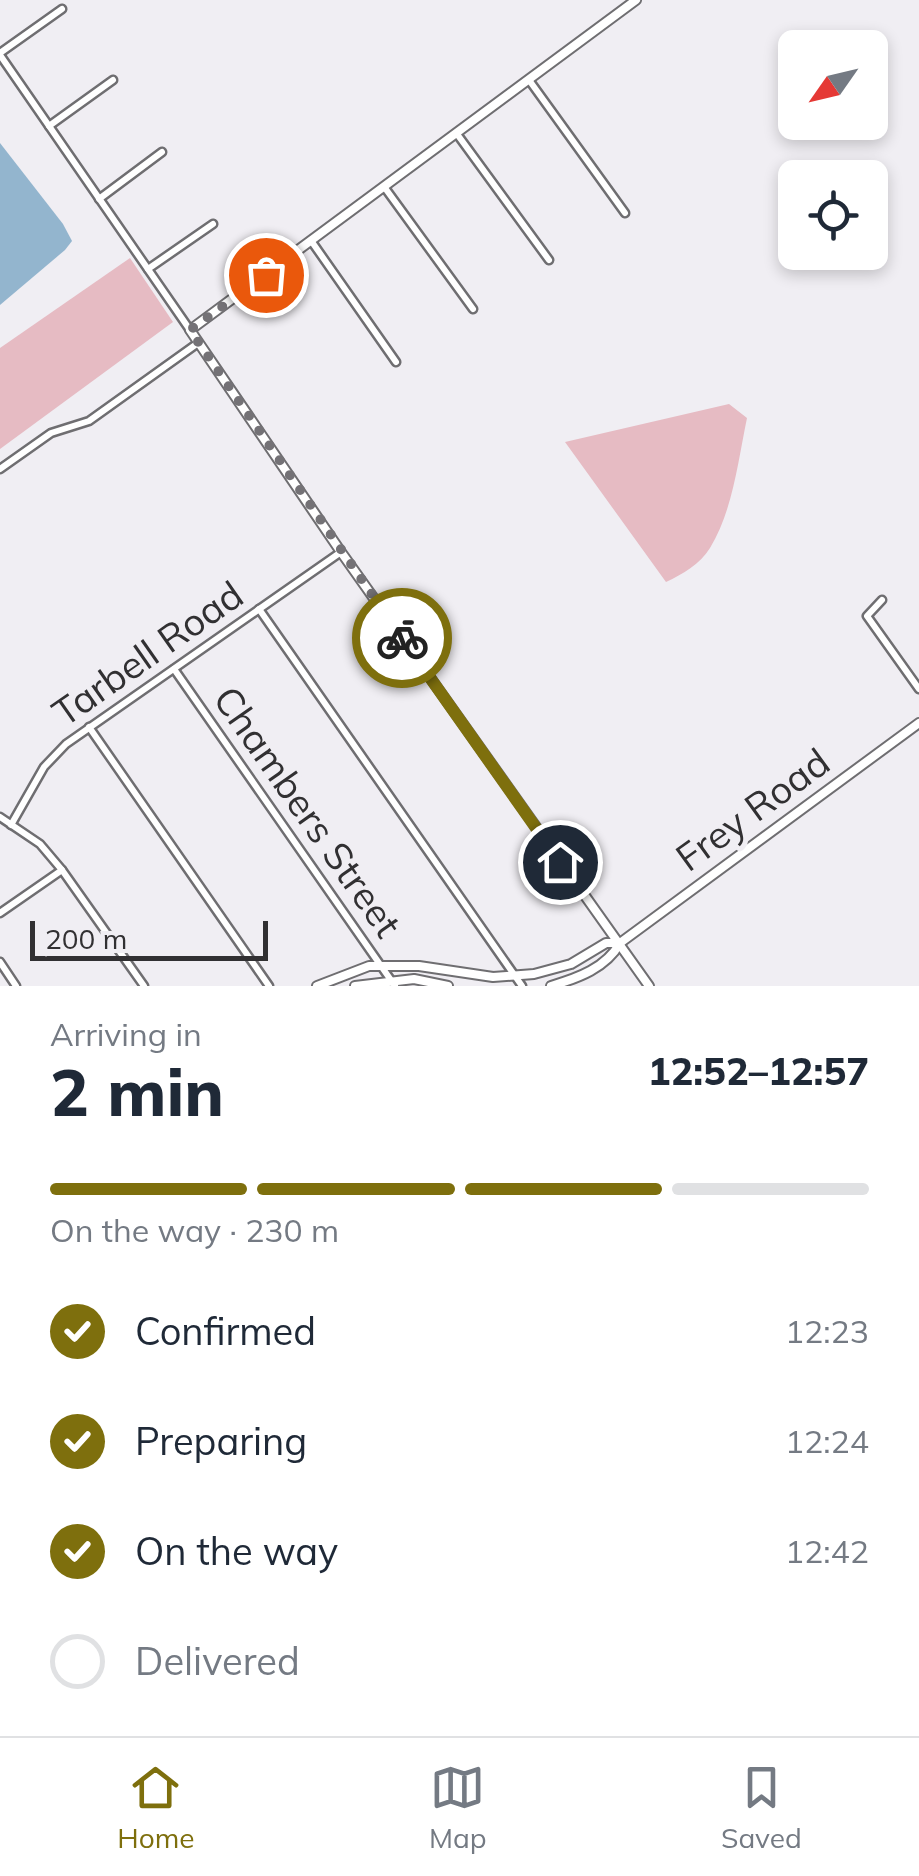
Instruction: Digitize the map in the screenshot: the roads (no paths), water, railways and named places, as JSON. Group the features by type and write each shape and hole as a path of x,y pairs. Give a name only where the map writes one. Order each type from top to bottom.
{"street":[{"path":"190,330 636,0"},
{"path":"62,9 0,54 342,552 649,986"},
{"path":"49,126 113,80"},
{"path":"529,80 625,213"},
{"path":"457,134 548,260"},
{"path":"100,198 162,152"},
{"path":"385,188 473,309"},
{"path":"148,268 214,224"},
{"path":"312,242 396,362"},
{"path":"0,469 51,434 89,421 198,343"},
{"name":"Tarbell Road","path":"11,825 44,767 66,744 342,552"},
{"path":"882,600 867,616 919,688"},
{"path":"259,609 522,986"},
{"name":"Chambers Street","path":"174,669 394,984"},
{"name":"Frey Road","path":"551,986 586,973 612,957 620,942 919,723"},
{"path":"89,727 270,986"},
{"path":"0,817 40,844 144,986"},
{"path":"0,913 62,870"},
{"name":"Frey Road","path":"317,986 342,974 382,966 515,976 556,970 606,944 620,942"},
{"path":"0,962 16,986"},
{"path":"356,986 414,979 448,986"}],"water":[{"path":"0,143 72,241 0,305"}]}
